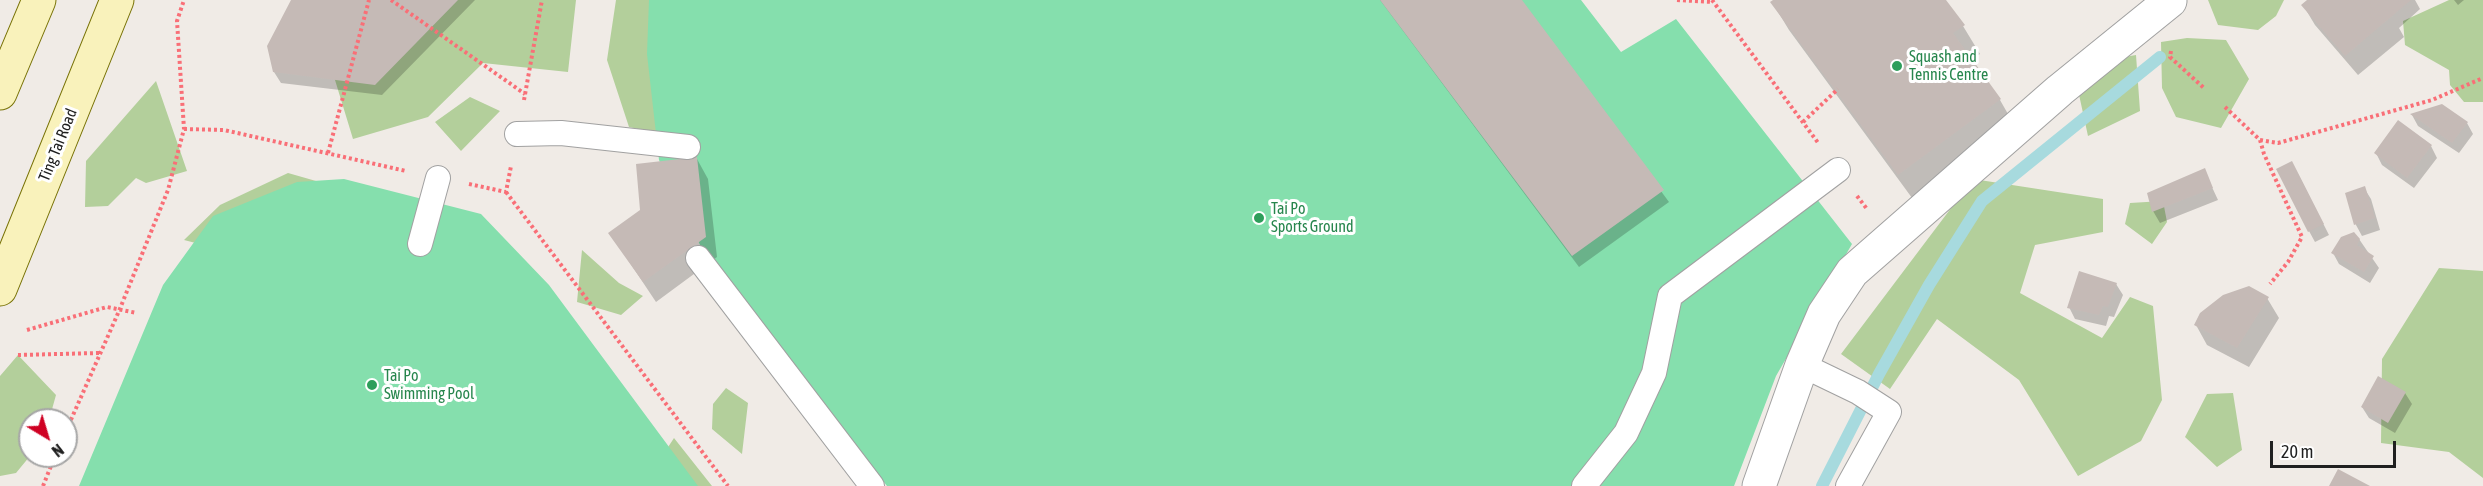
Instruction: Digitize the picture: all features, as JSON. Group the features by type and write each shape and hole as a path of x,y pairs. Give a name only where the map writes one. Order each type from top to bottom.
{"main road":[{"path":"0,93 39,0"},
{"name":"Ting Tai Road","path":"0,289 117,0"}],"street":[{"path":"1759,486 1802,364 1824,314 1852,272 2060,90 2170,1"}],"lane":[{"path":"517,134 561,133 688,147"},
{"path":"1584,486 1626,434 1654,373 1670,296 1838,170"},
{"path":"420,244 438,178"},
{"path":"698,258 872,486"},
{"path":"1802,364 1858,392 1889,412 1848,486"}],"path":[{"path":"76,408 119,311 168,190 184,129 177,21 184,0"},
{"path":"328,153 369,0"},
{"path":"391,0 525,94"},
{"path":"506,192 542,0"},
{"path":"1677,0 1713,1 1889,238"},
{"path":"2172,48 2170,57 2205,89"},
{"path":"2260,140 2278,143 2432,100 2483,78"},
{"path":"1803,122 1838,89"},
{"path":"2224,107 2260,140 2264,154 2302,237 2288,262 2270,284"},
{"path":"184,129 224,130 506,192 728,486"},
{"path":"27,330 107,307 137,314"},
{"path":"18,355 99,353"},
{"path":"43,486 50,468"}],"green space":[{"path":"330,0 576,0 568,72 483,63 428,117 353,139 335,80"},
{"path":"616,0 664,0 670,136 629,127 607,60"},
{"name":"Tai Po Sports Ground","path":"649,0 1581,0 1621,52 1676,19 1852,244 1776,376 1734,486 887,486 702,249 659,160 647,54"},
{"path":"2208,0 2284,0 2276,16 2258,30 2218,25"},
{"path":"2449,0 2483,0 2483,102 2464,102 2450,85 2449,70 2405,45 2403,21"},
{"path":"2187,38 2226,40 2249,79 2221,128 2176,117 2162,88 2161,42"},
{"path":"2136,55 2140,111 2088,136 2078,90 2108,60"},
{"path":"156,81 187,171 146,183 136,178 108,206 85,207 86,161"},
{"path":"470,97 500,111 461,151 435,122"},
{"path":"288,173 337,187 219,249 184,240 220,205"},
{"name":"Tai Po Swimming Pool","path":"344,179 481,214 549,285 698,486 79,486 163,285 213,216 297,182"},
{"path":"1973,179 2103,199 2103,232 2035,245 2020,293 2102,338 2130,297 2153,306 2162,400 2141,441 2078,476 2019,380 1937,319 1890,389 1841,354"},
{"path":"2163,201 2167,222 2152,244 2125,224 2130,203"},
{"path":"582,250 619,283 643,296 621,315 577,302"},
{"path":"2439,268 2483,271 2483,478 2449,452 2381,443 2382,359"},
{"path":"18,355 56,395 52,408 18,408 18,468 20,468 16,473 0,476 0,376"},
{"path":"726,388 748,403 742,454 712,429 713,404"},
{"path":"2233,393 2242,450 2217,467 2185,437 2207,394"},
{"path":"674,438 712,486 673,486 657,464"}],"building":[{"path":"291,0 458,0 375,85 273,72 267,46"},
{"path":"1380,0 1522,0 1664,190 1572,256"},
{"name":"Squash and Tennis Centre","path":"1773,0 1946,0 1965,25 1953,33 2001,99 1898,175 1770,2"},
{"path":"2307,0 2411,0 2345,56 2301,5"},
{"path":"2442,104 2468,122 2452,143 2410,114"},
{"path":"2398,120 2432,145 2407,178 2374,153"},
{"path":"697,157 706,237 643,282 608,233 640,210 636,164"},
{"path":"2292,161 2324,224 2308,232 2276,169"},
{"path":"2205,168 2213,188 2152,212 2147,193"},
{"path":"2365,186 2375,218 2354,225 2345,193"},
{"path":"2354,232 2360,239 2357,245 2374,256 2364,272 2331,253 2341,237"},
{"path":"2079,271 2117,283 2108,307 2103,306 2099,315 2067,308"},
{"path":"2249,286 2269,297 2237,348 2194,325 2200,313 2223,295"},
{"path":"2378,376 2406,392 2388,423 2361,407"},
{"path":"2338,469 2370,486 2329,486"}],"waterway":[{"path":"1822,486 1879,374 1929,285 1982,201 2160,57"}],"place":[{"name":"Squash and Tennis Centre","path":"1897,66"},
{"name":"Tai Po Sports Ground","path":"1259,218"},
{"name":"Tai Po Swimming Pool","path":"372,385"}]}
